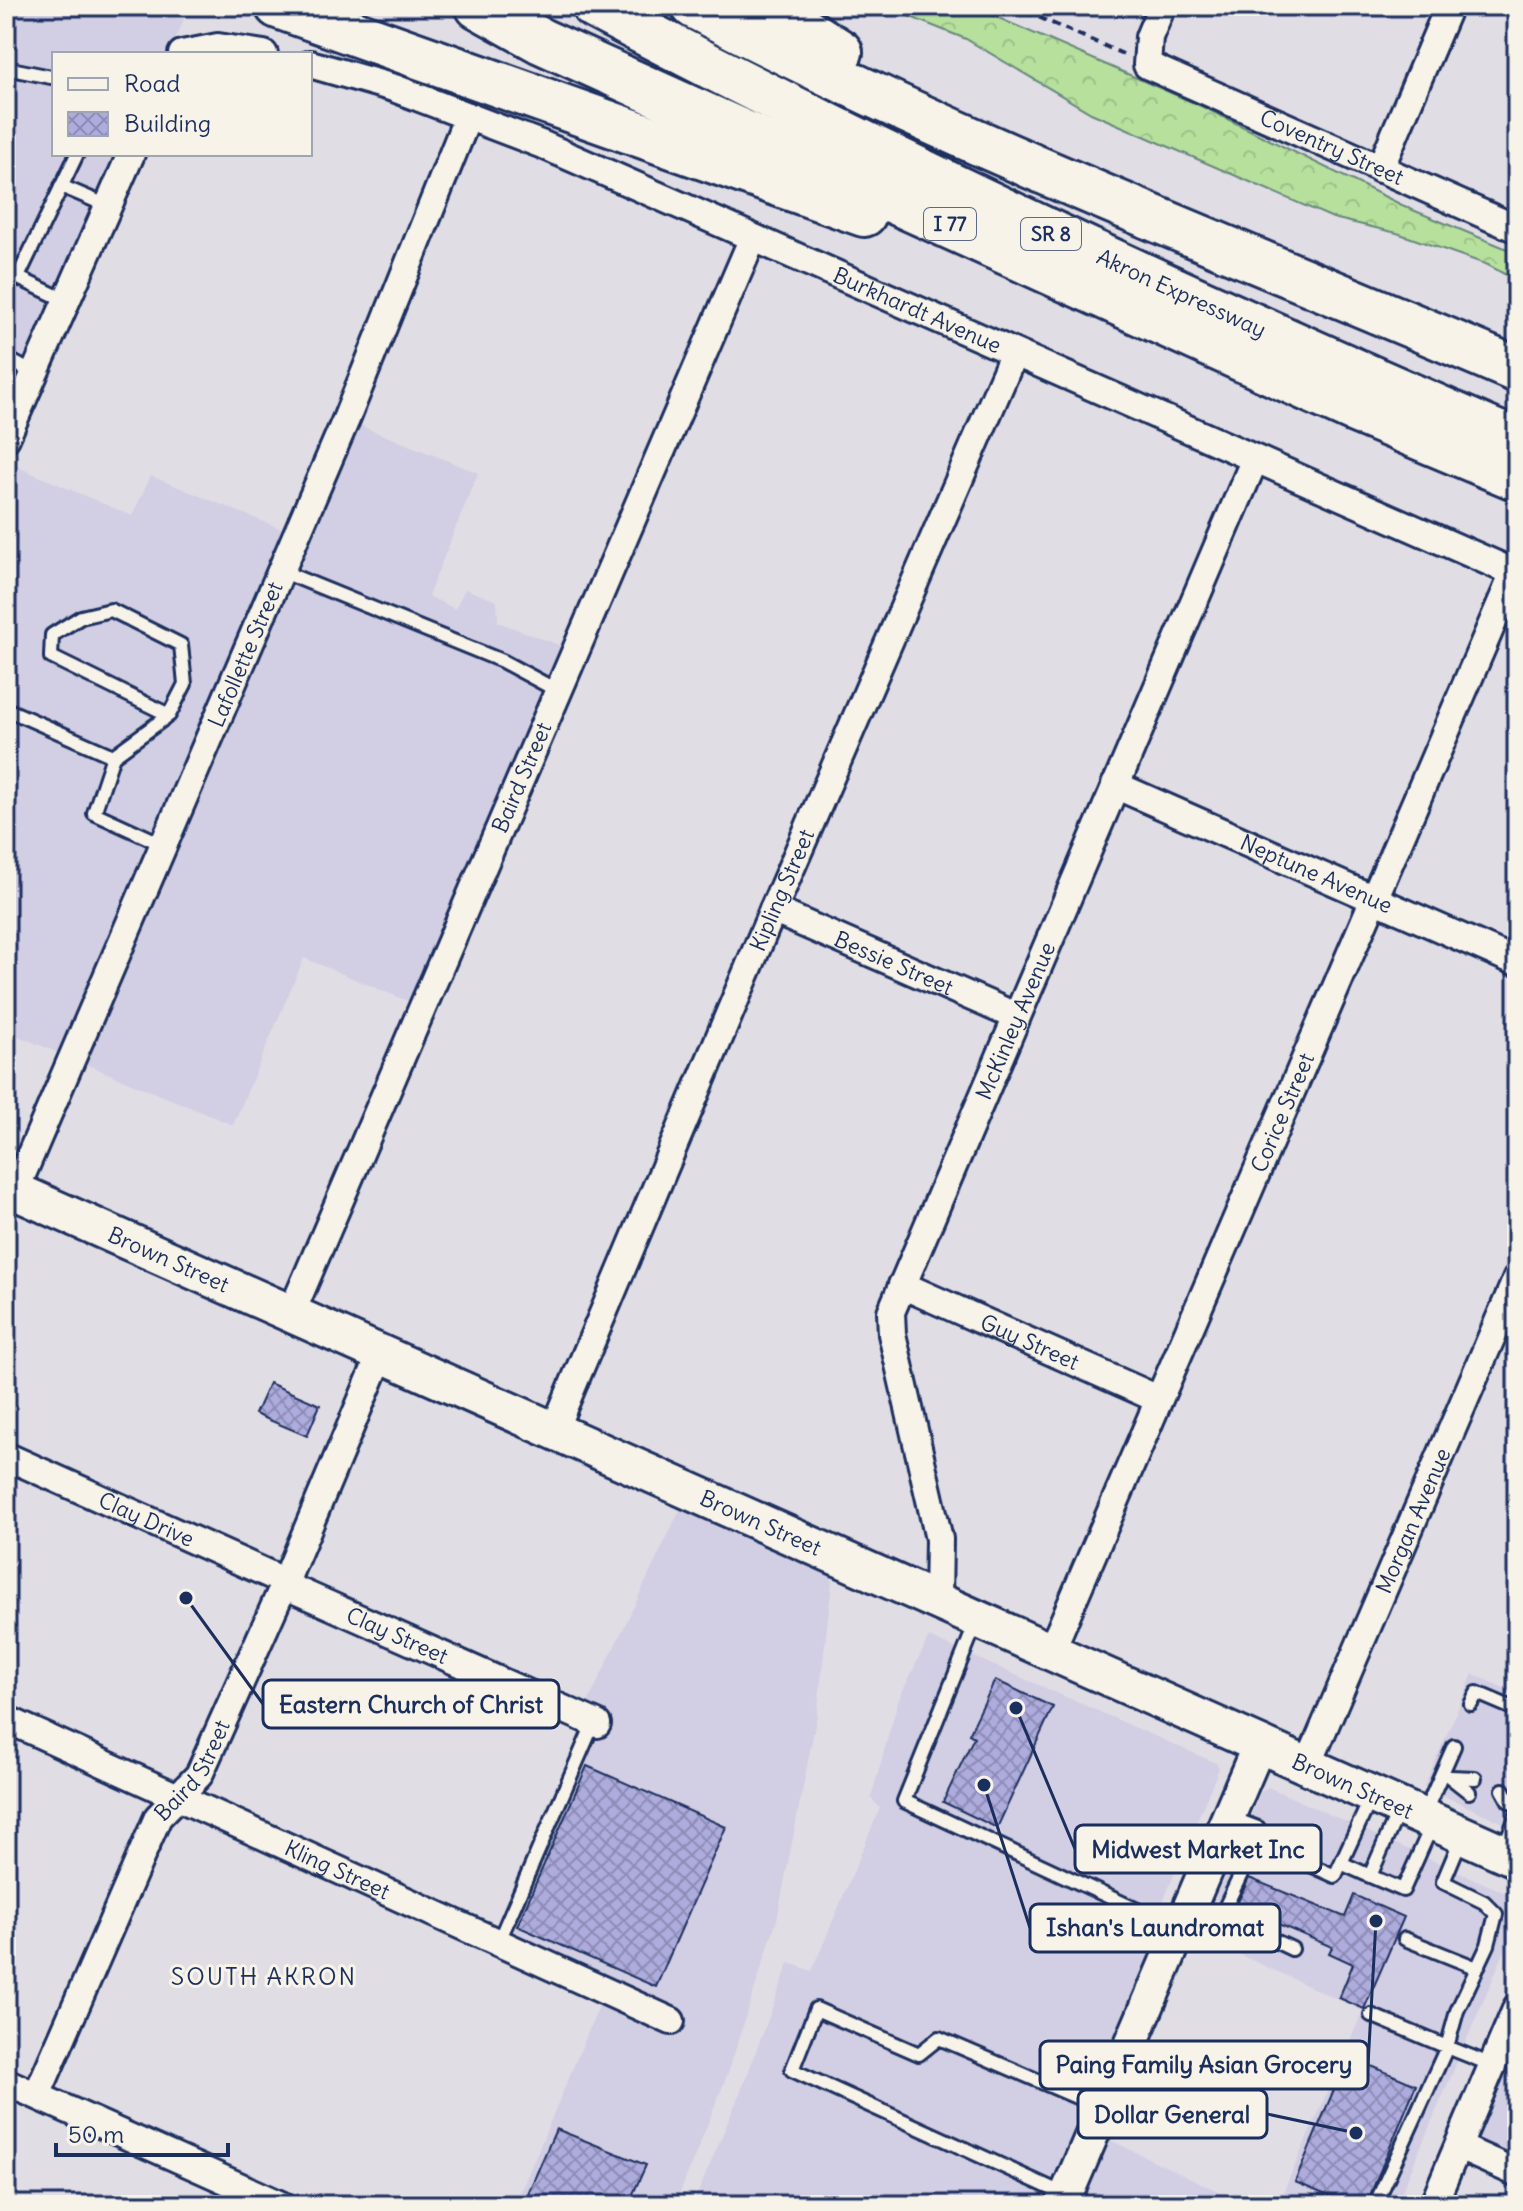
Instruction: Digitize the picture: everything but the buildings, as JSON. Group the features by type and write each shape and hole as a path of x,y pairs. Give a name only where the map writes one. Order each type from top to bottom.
{"highway":[{"path":"278,6 881,219 1008,251"},
{"name":"I 77","path":"478,6 541,41 1357,411 1517,478"},
{"name":"Akron Expressway","path":"594,6 700,62 1075,245 1517,442"},
{"path":"694,6 847,81 1025,160 1517,370"},
{"path":"768,6 901,90 1025,160"}],"main road":[{"name":"Brown Street","path":"10,1189 1510,1855"}],"street":[{"path":"1147,65 1149,37 1162,6"},
{"path":"1380,169 1449,6"},
{"path":"192,52 218,47 251,52"},
{"name":"Burkhardt Avenue","path":"312,65 394,88 543,145 752,240 1516,574"},
{"name":"Coventry Street","path":"1147,65 1517,229"},
{"name":"Lafollette Street","path":"10,1189 164,845 281,571 468,116"},
{"path":"6,438 127,163"},
{"name":"Baird Street","path":"291,1314 752,240"},
{"name":"Kipling Street","path":"554,1430 773,910 1014,353"},
{"name":"McKinley Avenue","path":"938,1600 939,1539 892,1334 891,1312 1254,461"},
{"name":"Corice Street","path":"1051,1651 1516,574"},
{"name":"Neptune Avenue","path":"1115,785 1517,962"},
{"name":"Bessie Street","path":"773,910 1015,1016"},
{"name":"Morgan Avenue","path":"1308,1765 1517,1278"},
{"name":"Guy Street","path":"902,1285 1158,1399"},
{"name":"Baird Street","path":"37,2095 158,1817 199,1775 285,1584 381,1354"},
{"name":"Clay Drive","path":"6,1456 285,1584"},
{"name":"Clay Street","path":"285,1584 595,1723"},
{"name":"Kling Street","path":"6,1719 671,2021"},
{"path":"1064,2200 1259,1745"},
{"path":"1433,2205 1492,2065 1510,2043 1517,2007"},
{"path":"6,2082 281,2205"},
{"path":"1459,2147 1517,2173"}],"lane":[{"path":"6,68 51,77"},
{"path":"67,301 12,275 76,156"},
{"path":"61,186 108,206"},
{"path":"6,358 33,373"},
{"path":"281,571 502,661 558,691"},
{"path":"164,845 94,813 113,756 169,715 185,684 181,645 111,610 81,617 52,635 51,657 169,715"},
{"path":"6,709 113,756"},
{"path":"978,1618 904,1801 1186,1916 1221,1916 1292,1949"},
{"path":"1471,1704 1477,1693 1517,1710"},
{"path":"498,1943 595,1723"},
{"path":"1370,1876 1446,1775 1454,1746"},
{"path":"1446,1775 1475,1778"},
{"path":"1446,1775 1469,1792"},
{"path":"1510,1855 1511,1802"},
{"path":"1261,1843 1335,1876 1341,1863 1418,1815"},
{"path":"1341,1863 1403,1890 1418,1815"},
{"path":"1375,2205 1447,2047 1457,2011 1477,1968 1496,1914 1484,1902 1443,1882 1418,1815"},
{"path":"1228,1816 1258,1828 1261,1843"},
{"path":"1221,1916 1251,1853 1261,1843"},
{"path":"1405,1939 1477,1968"},
{"path":"1064,2200 792,2070 816,2009 919,2054 939,2038 1103,2109"},
{"path":"1371,2015 1492,2065"}],"path":[{"path":"1013,6 1147,65"}],"shaded area":[{"path":"43,6 184,19 170,52 52,52 52,156 124,156 6,426 6,7"},
{"path":"347,417 366,428 478,473 428,596 455,609 465,589 497,601 498,622 575,651 422,1007 304,958 233,1125 6,1031 6,462 132,516 151,476 296,535"},
{"path":"689,1491 835,1555 817,1715 777,1919 728,2073 675,2205 515,2205 605,1992 498,1943 597,1724 581,1717"},
{"path":"929,1637 1216,1763 1219,1768 1151,1930 1175,1942 1093,2132 1247,2205 693,2205 745,2081 789,1963 812,1971 880,1808 871,1798 898,1701"},
{"path":"1473,1674 1517,1694 1517,1829 1424,1787"},
{"path":"1268,1787 1517,1898 1517,1922 1396,2205 1305,2205 1282,2195 1363,2011 1199,1936 1261,1792"},
{"path":"1517,2027 1517,2173 1459,2147"}],"green space":[{"path":"883,6 971,6 1201,106 1408,208 1517,253 1517,281 1488,265 1397,233 1333,218 1091,113 966,39"}],"place":[{"name":"Eastern Church of Christ","path":"186,1598"},
{"name":"Midwest Market Inc","path":"1016,1708"},
{"name":"Ishan's Laundromat","path":"984,1785"},
{"name":"Paing Family Asian Grocery","path":"1376,1921"},
{"name":"Dollar General","path":"1356,2133"}],"district":[{"name":"SOUTH AKRON","path":"264,1977"}]}
